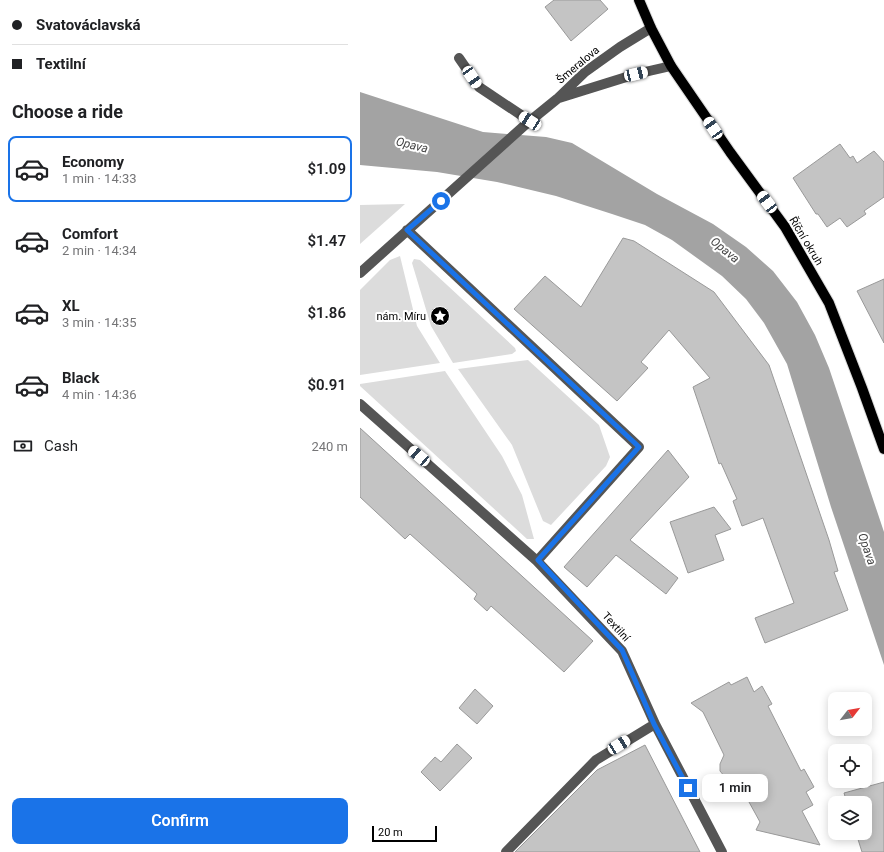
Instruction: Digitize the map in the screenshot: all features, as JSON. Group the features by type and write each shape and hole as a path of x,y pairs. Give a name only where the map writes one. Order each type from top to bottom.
{"main road":[{"name":"Říční okruh","path":"640,0 651,28 670,66 785,227 829,303 884,449"}],"street":[{"name":"Šmeralova","path":"360,273 528,123 557,99 585,72 620,47 651,28"},
{"path":"459,58 478,87 528,123"},
{"path":"557,99 636,74 670,66"},
{"path":"360,404 538,560 639,447 407,230"},
{"name":"Textilní","path":"538,560 622,650 654,724 722,852"},
{"path":"506,852 596,760 654,724"}],"shaded area":[{"path":"405,204 360,244 360,205"},
{"path":"400,256 417,326 440,363 360,375 360,290 390,260"},
{"path":"414,259 420,260 515,348 516,351 512,354 453,363 431,326 412,263"},
{"path":"528,360 599,425 610,457 606,466 551,525 543,521 512,445 458,369"},
{"path":"445,371 502,456 522,495 534,539 527,539 360,386 360,384"}],"water":[{"name":"Opava","path":"360,92 483,132 546,137 572,143 657,194 713,224 746,247 773,271 797,302 815,335 829,368 884,532 884,665 831,507 787,364 764,323 746,299 722,276 672,240 645,225 556,196 497,182 437,172 360,165"}],"building":[{"path":"554,0 600,0 608,9 571,41 545,7"},
{"path":"840,144 850,158 853,156 857,163 874,151 884,162 884,197 864,211 866,214 847,227 840,218 827,227 818,214 816,214 793,178"},
{"path":"623,238 634,241 714,292 769,365 829,540 838,571 834,572 848,610 765,643 755,618 794,603 763,518 742,526 733,501 737,499 721,463 719,464 693,387 710,378 669,330 641,362 648,368 617,401 514,309 545,276 581,307"},
{"path":"884,279 884,343 857,291"},
{"path":"360,428 593,641 564,672 491,606 487,611 474,599 477,594 410,534 405,539 360,497"},
{"path":"668,450 689,477 630,540 678,578 666,594 616,555 587,587 564,567"},
{"path":"714,507 731,529 715,535 724,560 688,573 670,522"},
{"path":"747,677 754,692 762,686 772,704 768,706 801,771 804,769 814,787 806,792 813,805 802,811 820,845 756,830 760,822 738,782 725,777 720,771 720,764 724,755 703,712 691,703 729,682 731,685"},
{"path":"475,689 493,706 477,724 459,708"},
{"path":"457,744 472,758 440,791 421,772 435,757 441,762"},
{"path":"645,745 700,852 515,852 597,770"},
{"path":"884,782 884,852 862,852 858,840 872,840 872,796 845,796 844,793 862,788 872,788 872,785"}],"place":[{"name":"nám. Míru","path":"440,316"}],"route":[{"path":"441,201 407,230 639,447 538,560 622,650 654,724 688,788"}]}
